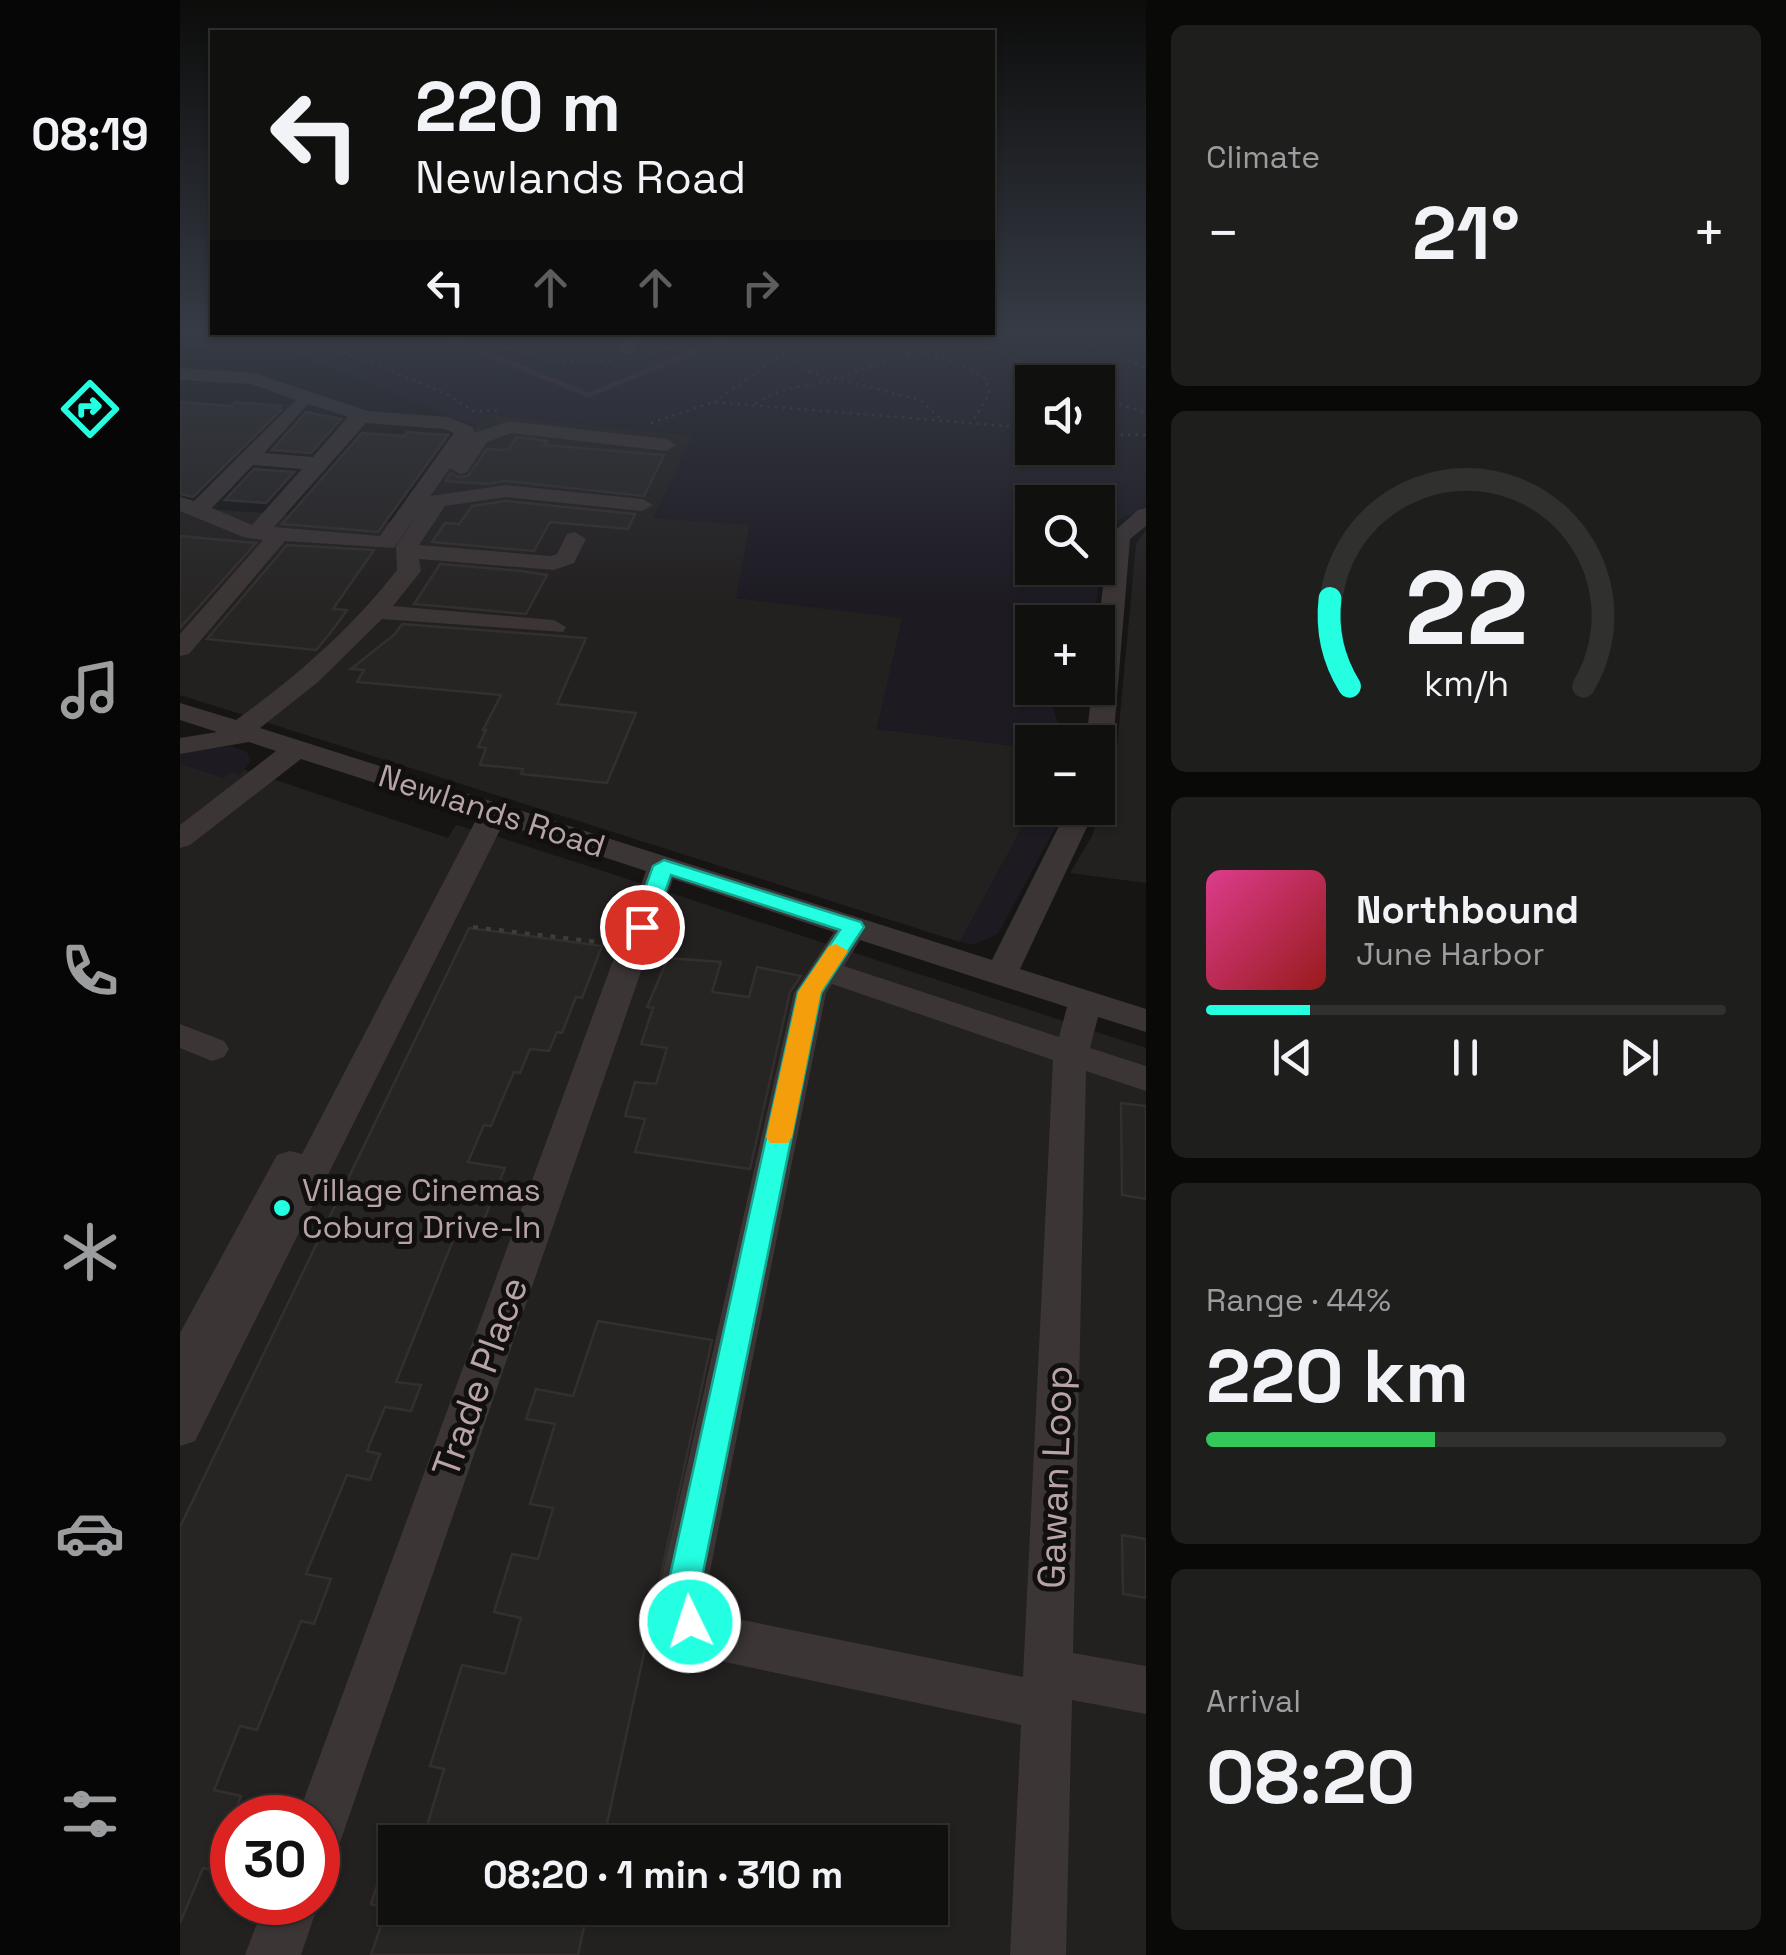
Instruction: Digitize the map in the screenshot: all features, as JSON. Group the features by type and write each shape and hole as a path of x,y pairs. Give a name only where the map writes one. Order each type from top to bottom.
{"street":[{"path":"189,506 287,421"},
{"path":"180,649 318,464 356,421"},
{"path":"189,506 268,534 386,543 466,431 448,423 429,421"},
{"path":"180,746 245,732 298,689 379,612 409,571 407,546 480,438 509,427 666,445"},
{"path":"248,458 318,464"},
{"path":"438,500 506,491 642,505"},
{"path":"1101,725 1119,537 1146,515"},
{"path":"408,552 554,563 566,558 575,539"},
{"path":"379,612 554,627"},
{"name":"Newlands Road","path":"180,712 1146,1021"},
{"path":"180,839 296,748"},
{"path":"180,1372 487,809"},
{"path":"180,1428 487,809"},
{"path":"1002,975 1074,825"},
{"name":"Trade Place","path":"331,1795 664,866"},
{"path":"853,927 810,992 680,1603 690,1622 706,1635 1048,1689 1146,1690"},
{"path":"823,970 1146,1079"},
{"name":"Gawan Loop","path":"1038,1955 1070,1054 1085,1002"},
{"path":"274,1955 284,1925"}],"path":[{"path":"640,422 663,421"},
{"path":"961,421 1015,426"},
{"path":"1115,434 1146,435"},
{"path":"473,927 635,946"}],"shaded area":[{"path":"479,421 556,421 693,435 750,525 737,598 903,617 877,729 1015,746 1015,825 1024,825 960,942 180,695 180,507 403,523"},
{"path":"556,421 1015,421 1015,465 1115,465 1115,421 1146,421 1146,509 1115,521 1115,485 1015,485 1015,585 1099,585 1096,605 1015,605 1015,705 1054,705 1058,725 1015,725 1015,746 877,729 902,618 736,598 750,525 653,518 693,435"},
{"path":"1146,530 1146,883 1070,873 1095,825 1115,825 1115,761 1136,544"},
{"path":"230,746 246,751 251,760 240,775 232,772 224,778 180,764 180,753"},
{"path":"180,748 448,838 456,825 499,837 1146,1048 1146,1955 180,1955"},
{"path":"1024,825 1057,825 998,934 973,945 960,942"}],"building":[{"path":"180,421 270,421 193,497 180,494"},
{"path":"298,421 339,421 311,453 272,450"},
{"path":"407,432 448,435 378,532 282,524 362,433 404,436"},
{"path":"517,437 547,441 544,445 664,455 644,496 506,481 446,481 451,473 468,476 487,449 508,450"},
{"path":"254,469 294,472 266,503 225,500"},
{"path":"506,501 635,514 628,529 550,522 534,551 432,542 445,523 459,524 472,506"},
{"path":"180,536 256,543 180,628"},
{"path":"287,545 374,550 333,609 347,610 316,650 207,639"},
{"path":"440,564 547,575 526,614 414,604"},
{"path":"402,624 586,638 557,704 636,713 607,783 521,774 523,769 480,765 486,748 478,747 483,730 501,695 357,682 364,670 351,669"},
{"path":"469,928 602,946 582,998 576,997 562,1033 557,1032 549,1051 530,1049 520,1073 514,1072 491,1126 484,1125 468,1162 505,1168 481,1227 460,1223 396,1382 421,1385 411,1411 385,1407 367,1451 380,1454 370,1480 347,1475 306,1574 331,1579 314,1624 301,1621 257,1730 240,1726 214,1790 236,1795 210,1795 210,1870 203,1868 180,1923 180,1527"},
{"path":"668,958 721,962 712,992 749,997 757,967 801,976 790,992 750,1169 635,1152 645,1119 625,1116 635,1082 656,1084 667,1048 641,1044 653,1008 647,1007"},
{"path":"1121,1103 1146,1106 1146,1199 1122,1195"},
{"path":"598,1321 712,1340 607,1825 427,1825 444,1769 430,1766 462,1665 505,1674 521,1618 494,1612 512,1554 538,1559 553,1508 530,1504 555,1424 526,1419 536,1389 573,1396"},
{"path":"1122,1535 1146,1539 1146,1598 1123,1594"},
{"path":"378,1882 378,1906 371,1904"},
{"path":"381,1925 584,1925 578,1955 371,1955"}],"slow traffic":[{"path":"779,1137 810,992 836,951"}],"place":[{"name":"Village Cinemas Coburg Drive-In","path":"282,1208"}],"route":[{"path":"642,927 664,866 853,927 810,992 680,1603 690,1622"}]}
